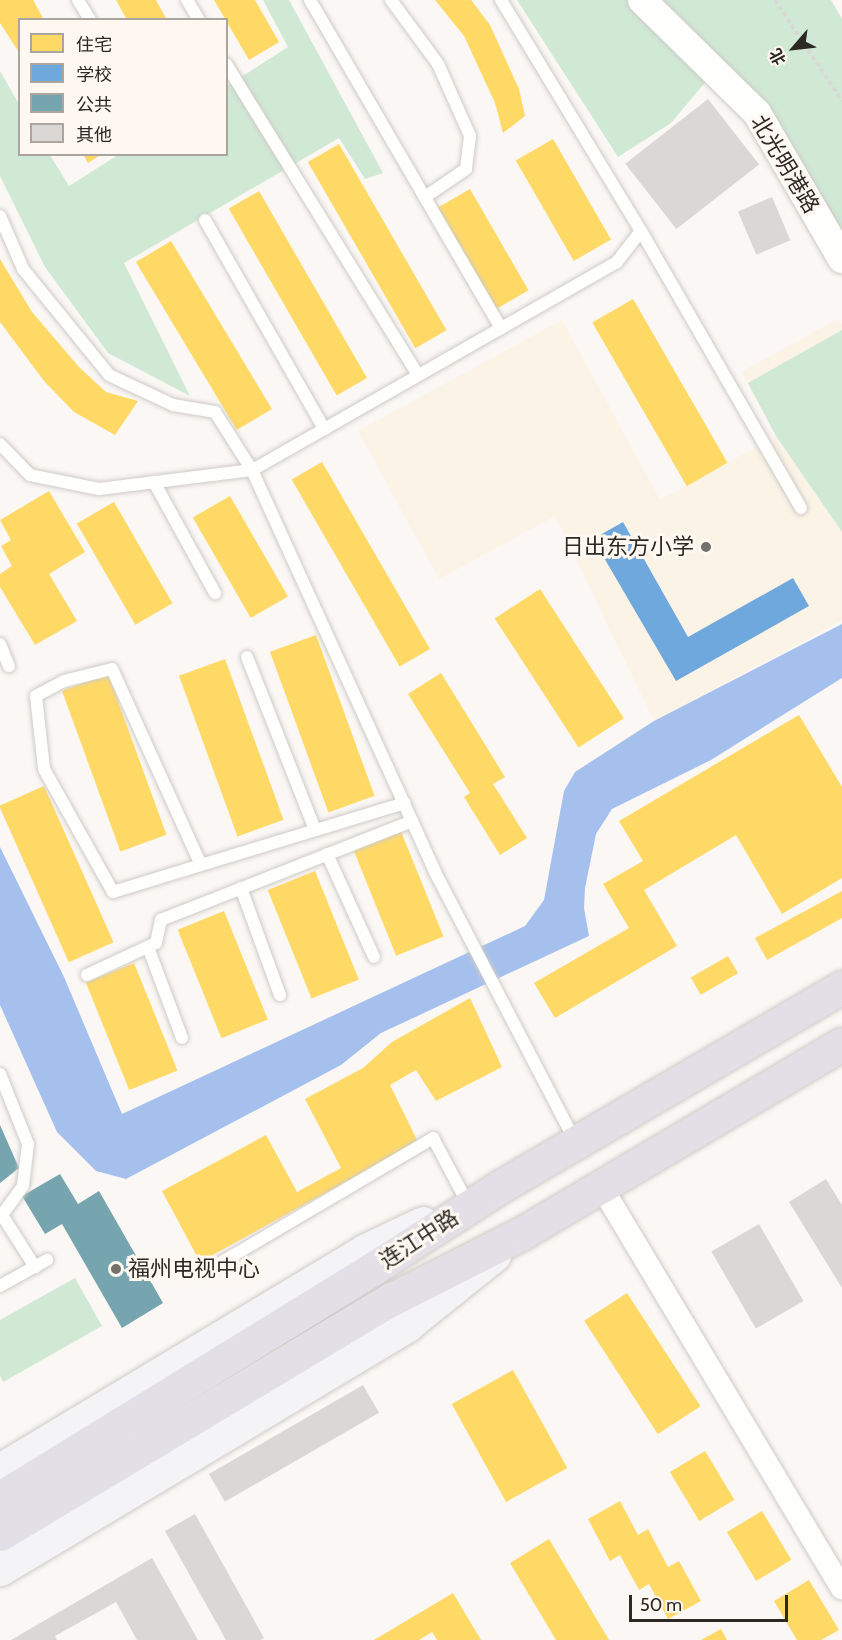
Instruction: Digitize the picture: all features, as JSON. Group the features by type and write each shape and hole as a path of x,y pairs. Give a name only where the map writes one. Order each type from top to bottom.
{"highway":[{"name":"连江中路","path":"0,1498 374,1268 498,1188 842,987"},
{"name":"连江中路","path":"0,1534 390,1300 524,1232 842,1044"}],"main road":[{"path":"0,1470 364,1251 498,1188"},
{"path":"0,1569 407,1325 524,1232"}],"street":[{"name":"北光明港路","path":"642,0 757,112 842,259"},
{"path":"601,1186 842,1588"}],"lane":[{"path":"78,0 89,18"},
{"path":"187,0 198,18"},
{"path":"310,0 501,328"},
{"path":"391,0 438,64 470,136 466,170 425,198"},
{"path":"501,0 641,231 801,508"},
{"path":"228,67 418,375"},
{"path":"0,216 23,269 110,375 173,405 215,412 252,470 435,872 497,995 576,1142"},
{"path":"206,219 324,429"},
{"path":"0,444 30,475 99,489 252,470 617,262 641,231"},
{"path":"154,482 215,593"},
{"path":"0,644 9,666"},
{"path":"247,657 315,830"},
{"path":"201,865 112,669 64,681 36,696 44,769 113,892 405,803"},
{"path":"87,975 156,943 161,920 412,820"},
{"path":"327,854 374,957"},
{"path":"241,888 280,995"},
{"path":"148,947 182,1038"},
{"path":"0,1074 28,1144 23,1186 2,1215 41,1264 0,1286"},
{"path":"210,1269 433,1138 467,1202"}],"path":[{"path":"775,0 842,101"}],"shaded area":[{"name":"日出东方小学","path":"838,319 842,325 842,620 654,721 555,516 439,579 358,431 562,320 660,500 776,436 741,372"}],"green space":[{"path":"263,0 289,0 383,173 365,179 339,138 124,263 190,396 108,353 45,267 0,176 0,71 18,102 18,156 51,156 69,186 116,156 228,156 228,85 288,47"},
{"path":"517,0 627,0 708,79 671,123 618,157"},
{"path":"657,0 831,0 842,19 842,241"},
{"path":"842,330 842,532 776,436 748,383"},
{"path":"75,1278 102,1326 3,1382 0,1376 0,1320"}],"water":[{"path":"842,624 842,678 711,760 612,809 596,834 585,888 584,908 589,936 381,1033 341,1065 126,1179 96,1171 57,1132 0,1005 0,847 64,977 122,1114 525,926 544,900 564,791 575,772 654,721"}],"building: 住宅":[{"path":"0,0 33,0 43,18 18,18 18,51 0,23"},
{"path":"116,0 156,0 166,18 126,18"},
{"path":"214,0 255,0 279,42 249,60 228,24 228,18 224,18"},
{"path":"435,0 471,0 490,25 519,89 525,116 503,133 495,103 464,36"},
{"path":"553,139 611,239 574,261 516,160"},
{"path":"339,144 446,330 415,348 308,162"},
{"path":"84,156 99,156 88,163"},
{"path":"470,189 528,290 491,312 433,210"},
{"path":"259,191 367,378 337,396 229,208"},
{"path":"171,241 272,409 237,430 136,262"},
{"path":"0,259 32,312 79,367 106,392 138,401 115,435 74,412 44,381 0,322"},
{"path":"633,299 728,463 687,486 592,322"},
{"path":"322,462 430,649 400,667 292,480"},
{"path":"49,491 85,552 49,574 77,621 35,645 0,587 0,574 12,566 1,546 11,540 0,520"},
{"path":"230,496 288,596 251,618 193,518"},
{"path":"114,502 173,603 135,625 77,524"},
{"path":"540,589 624,718 579,748 495,618"},
{"path":"316,635 374,796 328,812 270,652"},
{"path":"225,659 283,820 237,836 179,676"},
{"path":"441,673 505,777 493,784 527,838 500,855 464,797 470,793 408,694"},
{"path":"108,674 166,835 120,851 62,691"},
{"path":"799,715 842,787 842,878 782,914 736,835 644,890 677,946 555,1018 534,983 629,928 603,884 643,861 619,821"},
{"path":"44,786 114,942 69,962 0,808 0,806"},
{"path":"400,829 443,937 396,956 353,848"},
{"path":"315,871 359,979 312,999 268,890"},
{"path":"842,891 842,918 767,960 755,938"},
{"path":"224,911 268,1019 221,1038 178,930"},
{"path":"728,956 738,973 701,995 691,978"},
{"path":"134,963 177,1071 129,1090 86,982"},
{"path":"470,998 502,1067 436,1101 416,1070 390,1085 418,1142 200,1262 162,1191 266,1135 297,1192 341,1168 305,1099 363,1068 392,1042"},
{"path":"627,1293 701,1406 658,1434 584,1321"},
{"path":"513,1370 567,1468 506,1502 452,1404"},
{"path":"705,1451 734,1500 699,1521 670,1472"},
{"path":"620,1501 638,1535 648,1529 668,1567 679,1561 701,1601 668,1619 649,1584 639,1590 620,1555 610,1561 588,1519"},
{"path":"762,1511 791,1560 756,1581 727,1532"},
{"path":"549,1539 609,1640 556,1640 510,1563"},
{"path":"809,1580 839,1630 821,1640 797,1640 774,1601"},
{"path":"453,1593 481,1640 437,1640 432,1632 419,1640 374,1640"},
{"path":"721,1629 727,1640 701,1640"}],"building: 学校":[{"path":"623,522 688,637 793,578 809,606 676,681 593,539"}],"building: 公共":[{"path":"0,1125 19,1168 0,1183"},
{"name":"福州电视中心","path":"60,1174 78,1204 99,1191 163,1303 122,1328 62,1224 45,1234 22,1196"}],"building: 其他":[{"path":"708,99 759,164 676,229 625,164"},
{"path":"772,197 790,240 756,255 738,211"},
{"path":"826,1179 842,1205 842,1288 789,1202"},
{"path":"759,1224 804,1301 756,1329 711,1252"},
{"path":"363,1385 379,1413 225,1502 209,1474"},
{"path":"195,1514 264,1638 226,1640 165,1531"},
{"path":"152,1558 198,1640 137,1640 116,1602 55,1636 57,1640 11,1640"}],"place":[{"name":"日出东方小学","path":"706,547"},
{"name":"福州电视中心","path":"116,1269"}]}
